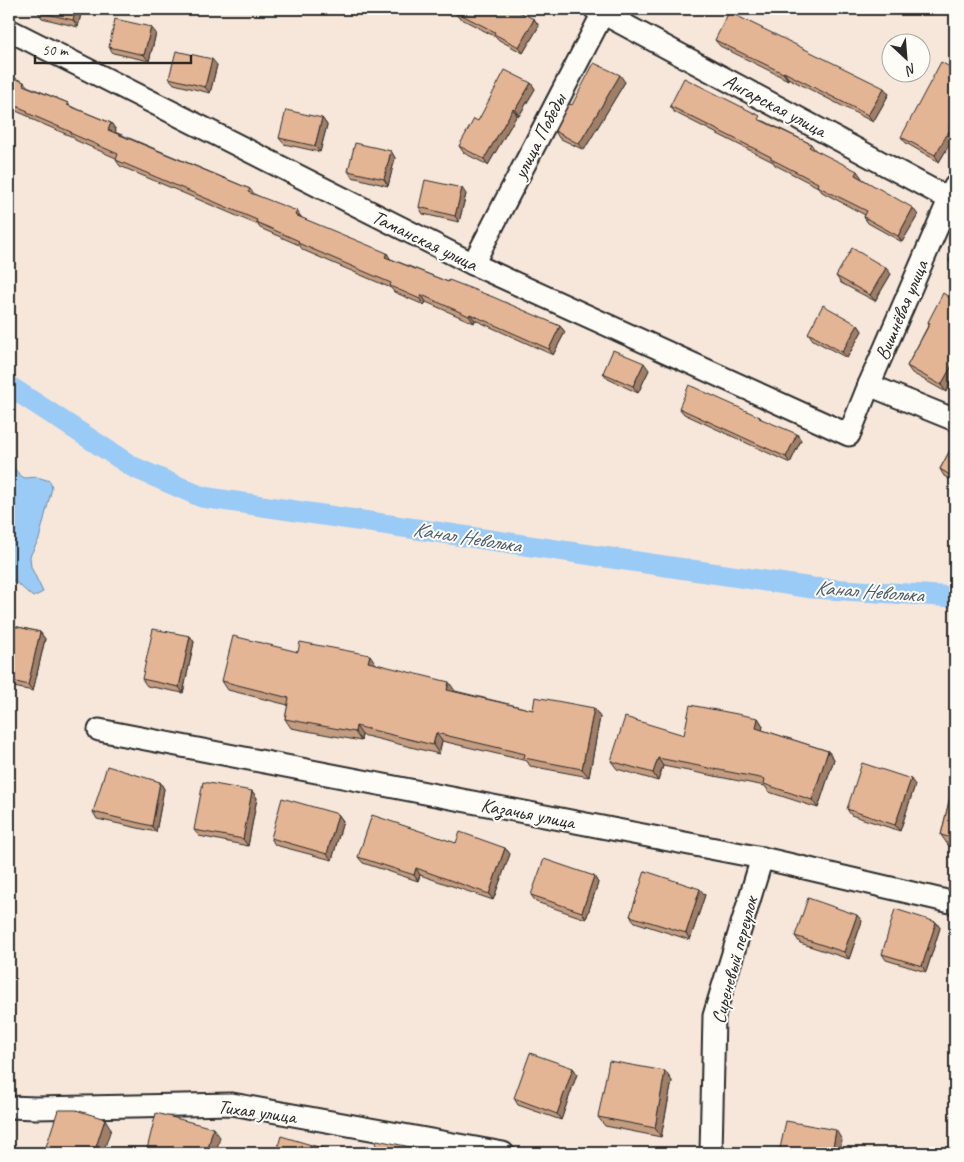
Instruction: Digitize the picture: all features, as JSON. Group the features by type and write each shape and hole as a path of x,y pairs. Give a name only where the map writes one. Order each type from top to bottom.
{"street":[{"name":"Ангарская улица","path":"601,10 953,195"},
{"name":"улица Победы","path":"473,264 601,10"},
{"name":"Таманская улица","path":"9,30 473,264 849,435"},
{"name":"Вишнёвая улица","path":"849,435 869,385 953,195"},
{"path":"869,385 955,420"},
{"name":"Казачья улица","path":"99,730 762,858 955,902"},
{"name":"Сиреневый переулок","path":"710,1153 714,1016 762,858"},
{"name":"Тихая улица","path":"9,1107 232,1104 503,1153"}],"water":[{"path":"9,463 21,476 25,478 37,477 50,481 52,488 39,539 30,556 31,567 43,592 33,597 9,579"}],"building":[{"path":"38,9 76,9 73,20 38,12"},
{"path":"455,9 513,9 534,19 519,47 454,11"},
{"path":"729,12 884,88 868,115 784,72 715,40"},
{"path":"115,19 151,27 144,55 109,47"},
{"path":"176,51 212,59 205,87 169,78"},
{"path":"941,62 955,70 955,116 949,127 951,128 935,155 901,137"},
{"path":"594,63 620,75 579,144 555,131 569,104 572,105"},
{"path":"505,70 531,83 515,110 513,109 484,159 459,146 474,119 478,121"},
{"path":"9,76 24,82 23,85 111,123 108,130 250,189 248,192 297,211 295,215 387,253 385,257 448,282 449,280 493,297 560,326 549,349 470,314 469,316 422,295 420,299 390,286 391,283 298,243 299,241 256,222 257,220 116,160 118,154 9,103"},
{"path":"684,78 760,116 758,119 811,144 809,147 857,171 855,175 913,208 898,236 864,217 867,211 817,186 818,183 670,106"},
{"path":"286,110 322,118 315,146 279,138"},
{"path":"355,143 391,151 384,179 348,171"},
{"path":"425,180 462,188 455,216 419,207"},
{"path":"852,248 886,268 870,295 836,276"},
{"path":"955,249 955,264 949,261"},
{"path":"943,293 955,301 955,360 941,385 907,366 930,323 928,322"},
{"path":"823,305 858,325 842,352 808,333"},
{"path":"613,350 644,363 633,386 603,373"},
{"path":"689,385 797,434 786,457 679,408"},
{"path":"955,441 955,478 940,469"},
{"path":"9,625 40,632 28,685 9,680"},
{"path":"153,629 190,636 179,687 142,679"},
{"path":"233,636 298,652 300,642 370,655 368,662 449,682 447,690 533,710 535,697 594,708 582,769 524,758 525,754 436,733 433,745 356,726 355,732 285,719 289,698 222,681"},
{"path":"690,705 758,718 756,728 828,751 812,800 764,784 765,779 658,758 653,773 611,761 625,717 684,735"},
{"path":"862,763 911,779 895,825 847,809"},
{"path":"107,766 160,782 152,826 93,812"},
{"path":"955,776 955,839 941,835"},
{"path":"203,782 252,791 243,839 194,830"},
{"path":"282,798 338,814 327,854 271,838"},
{"path":"372,815 456,843 460,832 505,848 489,894 416,868 414,875 358,857"},
{"path":"544,859 594,876 582,912 531,895"},
{"path":"645,871 700,889 686,933 630,916"},
{"path":"808,898 857,915 844,952 795,936"},
{"path":"895,909 936,922 922,966 882,954"},
{"path":"955,942 955,972 950,971"},
{"path":"530,1053 573,1068 557,1114 514,1098"},
{"path":"609,1061 665,1071 655,1128 598,1117"},
{"path":"58,1110 76,1110 105,1119 94,1153 44,1153"},
{"path":"156,1113 213,1128 207,1153 146,1153"},
{"path":"786,1121 836,1130 832,1153 779,1153"},
{"path":"281,1136 325,1149 324,1153 276,1153"},
{"path":"377,1140 415,1148 414,1153 374,1153"}],"waterway":[{"name":"Канал Неволька","path":"9,386 133,467 202,497 812,588 955,597"}]}
